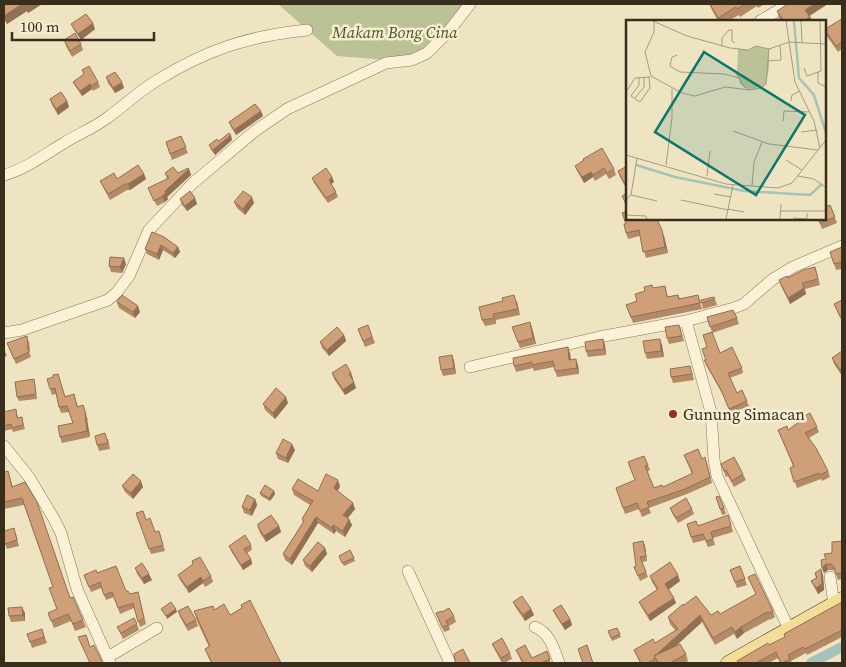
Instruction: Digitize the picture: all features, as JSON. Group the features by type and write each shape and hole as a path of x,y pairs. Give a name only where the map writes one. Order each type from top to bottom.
{"main road":[{"path":"728,663 838,601"}],"street":[{"path":"4,333 22,330 108,300 117,292 129,276 149,230 193,183 255,131 287,109 386,62 412,60 427,53 449,31 470,4"},
{"path":"762,20 789,4"},
{"path":"4,175 16,172 32,164 62,144 97,125 155,81 202,56 256,37 306,30"},
{"path":"470,368 599,337 686,321 744,304 773,279 793,267 842,246"},
{"path":"686,321 710,412 717,476 789,629"},
{"path":"4,446 29,477 54,519 77,589 109,660 157,628"},
{"path":"408,571 450,663"},
{"path":"830,578 838,601"},
{"path":"535,627 541,630 548,638 559,663"}],"green space":[{"name":"Makam Bong Cina","path":"278,4 474,4 456,33 411,62 337,56"}],"building":[{"path":"22,4 4,16 4,5"},
{"path":"710,4 746,4 737,9 736,7 718,18"},
{"path":"788,4 814,4 805,10 810,17 806,20 783,20 777,11"},
{"path":"86,14 93,23 78,34 71,24"},
{"path":"842,19 842,42 836,46 826,31 826,28"},
{"path":"75,33 81,44 70,51 64,40"},
{"path":"89,66 98,82 91,86 90,84 80,91 73,82 84,74 82,70"},
{"path":"115,72 122,82 113,88 106,77"},
{"path":"61,92 67,101 56,109 50,99"},
{"path":"255,104 261,111 234,130 229,122"},
{"path":"229,133 231,135 213,150 209,145 217,139 219,141"},
{"path":"181,136 186,147 170,154 166,142"},
{"path":"602,148 614,169 607,173 604,168 593,175 591,172 582,177 575,166"},
{"path":"138,165 144,174 108,194 100,181 114,173 117,179"},
{"path":"173,167 178,173 189,169 165,191 166,193 154,201 148,188 169,178 165,173"},
{"path":"626,167 626,186 618,171"},
{"path":"326,168 332,177 329,180 336,192 326,198 312,178"},
{"path":"190,191 195,198 185,206 180,199"},
{"path":"243,191 252,197 243,209 234,202"},
{"path":"626,194 626,204 622,196"},
{"path":"830,205 835,217 820,223 818,220 826,220 826,207"},
{"path":"626,211 626,220 657,220 662,230 665,247 643,252 639,230 626,233 624,224 626,224 622,213"},
{"path":"152,232 164,237 178,247 173,253 161,245 157,254 145,249"},
{"path":"842,247 842,262 834,264 830,252"},
{"path":"110,257 124,258 120,267 109,266"},
{"path":"815,267 818,279 802,283 804,288 788,298 779,280"},
{"path":"652,285 653,288 665,286 667,297 678,295 679,299 698,295 700,303 631,317 626,305 637,301 635,294 645,291 644,287"},
{"path":"122,295 138,306 133,312 117,302"},
{"path":"514,295 518,309 493,314 494,318 482,320 479,307 503,301 502,298"},
{"path":"714,297 715,299 701,303 701,300"},
{"path":"842,300 842,315 840,316 834,304"},
{"path":"733,310 737,318 710,327 707,317"},
{"path":"530,322 533,338 518,342 512,327"},
{"path":"368,325 372,337 363,341 358,329"},
{"path":"679,325 682,336 667,338 665,327"},
{"path":"337,327 344,335 327,350 320,342"},
{"path":"712,332 720,353 732,347 742,368 728,373 737,393 742,390 747,401 729,409 721,390 704,360 706,360 702,349 707,347 703,335"},
{"path":"27,336 29,352 14,359 7,343"},
{"path":"603,339 604,349 586,351 585,342"},
{"path":"660,339 661,351 645,353 643,341"},
{"path":"568,347 569,360 576,359 577,368 555,371 553,361 532,365 532,362 514,366 513,358"},
{"path":"842,351 842,368 840,370 832,358"},
{"path":"452,355 454,368 441,370 439,357"},
{"path":"346,364 354,382 343,390 332,373"},
{"path":"690,366 692,374 671,377 670,369"},
{"path":"58,374 65,397 74,394 77,407 83,405 86,414 87,431 60,437 58,426 73,423 67,406 59,407 55,388 50,389 47,379"},
{"path":"34,379 36,394 17,397 15,382"},
{"path":"276,388 286,397 273,413 263,404"},
{"path":"16,409 17,418 22,417 23,425 12,428 11,424 4,426 4,412"},
{"path":"810,413 817,427 805,433 816,448 828,471 794,482 790,468 794,466 778,430 787,426 788,430 803,419 802,417"},
{"path":"105,433 108,443 97,445 95,436"},
{"path":"283,439 292,444 286,458 276,453"},
{"path":"698,449 702,459 705,457 710,477 685,489 647,502 649,507 640,511 637,503 623,508 616,488 635,480 628,462 644,456 648,465 645,466 654,488 662,485 663,487 693,473 684,455"},
{"path":"734,457 743,474 732,481 721,464"},
{"path":"8,471 12,487 25,482 37,502 70,598 73,597 83,620 73,624 68,614 51,621 48,613 57,609 49,588 53,587 22,498 4,502 4,472"},
{"path":"133,474 141,481 131,493 122,486"},
{"path":"326,474 338,480 334,488 353,503 343,515 349,519 343,531 333,525 332,528 316,517 290,559 283,554 304,521 302,519 313,501 292,489 298,479 318,491"},
{"path":"265,485 274,491 269,498 260,493"},
{"path":"247,495 255,499 250,510 242,507"},
{"path":"719,496 724,508 720,509 716,497"},
{"path":"686,498 692,509 676,518 670,508"},
{"path":"143,511 146,520 150,518 155,532 159,531 163,545 149,549 136,513"},
{"path":"271,515 279,526 264,536 258,524"},
{"path":"728,515 731,526 711,532 713,539 706,541 703,534 691,537 687,524 696,521 698,526"},
{"path":"14,528 17,540 5,544 4,531"},
{"path":"245,535 251,545 244,549 251,559 241,565 229,546"},
{"path":"643,541 646,556 640,557 646,572 638,576 634,567 636,566 633,543"},
{"path":"842,541 842,573 836,574 831,564 826,564 822,568 821,560 826,559 824,554 832,553 832,542"},
{"path":"318,542 325,548 310,566 303,560"},
{"path":"350,550 354,558 342,563 339,556"},
{"path":"200,557 211,576 203,581 201,577 187,587 178,575 193,564 192,561"},
{"path":"670,562 678,575 665,584 674,598 648,615 639,602 658,589 650,576"},
{"path":"142,563 149,574 142,578 135,568"},
{"path":"116,566 126,591 130,594 138,592 144,618 138,622 133,603 118,608 112,592 104,595 100,582 89,587 84,575 96,570 97,573"},
{"path":"740,566 745,579 735,582 730,570"},
{"path":"821,569 822,584 816,588 811,581 817,578 815,573"},
{"path":"755,574 773,611 767,612 735,632 732,627 713,638 700,615 654,656 655,659 648,663 641,663 634,650 653,639 655,643 678,629 668,617 683,604 696,596 711,615 718,611 720,614 756,594 748,577"},
{"path":"522,596 531,609 523,615 513,602"},
{"path":"250,600 281,663 212,663 205,649 210,646 194,611 213,606 214,610 224,604 230,615 242,608 241,605"},
{"path":"171,602 176,609 166,616 161,609"},
{"path":"842,602 842,630 805,649 803,647 788,655 790,659 782,663 776,652 756,663 736,663 768,643 769,645 785,637 784,634"},
{"path":"561,605 570,619 562,624 553,610"},
{"path":"188,606 196,620 186,625 178,611"},
{"path":"22,607 23,615 9,616 8,608"},
{"path":"449,608 454,616 446,621 448,625 442,627 436,613"},
{"path":"134,618 137,624 121,633 117,627"},
{"path":"617,628 620,634 611,638 608,631"},
{"path":"42,629 44,637 30,642 27,634"},
{"path":"86,635 90,647 94,645 103,663 90,663 78,637"},
{"path":"502,638 510,653 501,658 492,644"},
{"path":"680,644 686,654 670,663 659,663 654,656"},
{"path":"525,645 532,658 547,651 550,659 541,663 521,663 523,662 516,650"},
{"path":"587,645 593,663 583,663 578,649"},
{"path":"463,649 470,663 456,663 454,654"}],"waterway":[{"path":"811,663 842,647"}],"place":[{"name":"Gunung Simacan","path":"673,414"}]}
